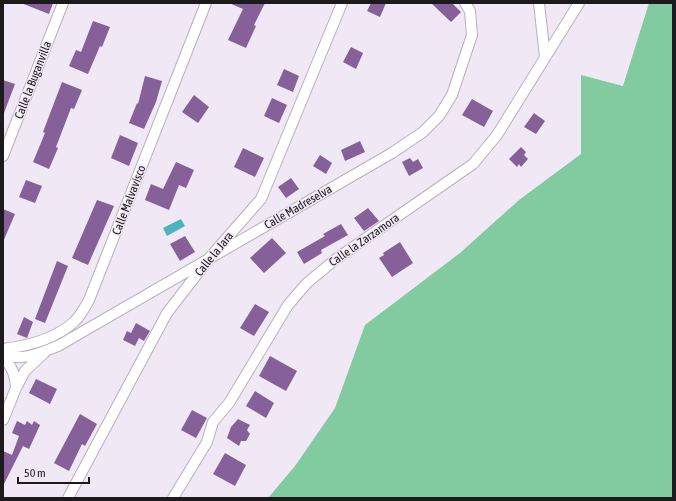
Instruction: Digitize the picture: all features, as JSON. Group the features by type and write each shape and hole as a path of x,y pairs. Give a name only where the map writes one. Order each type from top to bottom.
{"street":[{"name":"Calle la Buganvilla","path":"3,156 63,3"},
{"name":"Calle Malvavisco","path":"3,349 44,340 62,331 76,320 89,300 206,3"},
{"name":"Calle la Jara","path":"68,498 167,313 212,256 261,199 342,3"},
{"name":"Calle Madreselva","path":"3,354 13,358 27,357 58,346 392,153 423,132 439,116 452,95 472,35 470,11 465,3"},
{"path":"539,3 545,57"},
{"name":"Calle la Zarzamora","path":"173,498 207,442 212,422 229,403 288,305 306,282 336,259 473,164 497,135 579,3"},
{"name":"Calle Madreselva","path":"3,420 16,388 25,371 46,350"},
{"path":"3,358 9,364 16,379 16,388"}],"green space":[{"path":"649,3 673,3 673,498 268,498 295,466 335,408 365,325 460,253 519,200 581,154 581,75 623,86"}],"water":[{"path":"181,219 185,226 167,236 163,228"}],"building":[{"path":"21,3 53,3 49,14"},
{"path":"229,3 265,3 254,25 256,26 246,48 228,40 243,9"},
{"path":"371,3 386,3 380,17 367,11"},
{"path":"431,3 452,3 461,12 451,22"},
{"path":"93,21 110,27 102,47 100,46 88,74 69,66 76,50 81,52"},
{"path":"351,47 363,53 356,69 343,62"},
{"path":"284,69 299,76 293,92 277,85"},
{"path":"145,76 162,81 156,102 144,129 129,123 137,103 138,104"},
{"path":"3,80 15,84 4,113 3,113"},
{"path":"62,82 82,90 74,109 71,108 56,147 58,148 49,169 33,162 45,133 43,132"},
{"path":"194,95 209,107 198,123 182,112"},
{"path":"272,98 287,105 279,123 264,116"},
{"path":"472,99 493,111 484,127 462,115"},
{"path":"534,113 545,121 536,134 524,127"},
{"path":"120,135 138,143 129,166 111,158"},
{"path":"360,141 365,152 345,161 341,150"},
{"path":"521,147 526,152 524,155 528,159 521,167 519,164 517,167 509,159"},
{"path":"243,148 264,158 255,177 234,167"},
{"path":"320,155 332,163 326,174 313,166"},
{"path":"410,158 413,162 418,159 423,168 409,176 402,162"},
{"path":"176,162 194,170 186,188 179,185 169,210 145,200 151,184 163,189"},
{"path":"291,178 299,189 286,198 278,187"},
{"path":"26,180 42,186 35,203 19,197"},
{"path":"97,200 114,206 88,265 72,258"},
{"path":"368,208 379,221 364,231 354,218"},
{"path":"3,209 15,214 3,242"},
{"path":"341,224 348,235 321,250 322,253 304,264 297,252 325,236 323,234"},
{"path":"185,236 195,252 180,261 170,244"},
{"path":"272,238 286,253 264,273 250,258"},
{"path":"400,242 413,263 392,277 379,258 384,255 383,253"},
{"path":"57,261 68,266 45,323 35,319"},
{"path":"255,304 269,312 254,336 240,328"},
{"path":"24,317 33,322 27,338 17,334"},
{"path":"136,323 150,331 144,341 139,338 135,346 123,340 127,331 131,333"},
{"path":"270,356 297,371 286,391 259,376"},
{"path":"36,379 57,389 50,404 29,393"},
{"path":"255,391 274,403 266,418 246,406"},
{"path":"192,410 207,418 196,438 181,430"},
{"path":"80,414 97,424 85,446 82,444 69,471 54,463"},
{"path":"238,419 250,425 247,430 250,434 246,441 241,441 239,446 227,438 231,427"},
{"path":"17,421 25,425 27,421 32,425 34,421 40,425 29,449 23,446 3,486 3,451 12,455 19,436 12,433"},
{"path":"225,453 246,465 235,486 213,474"}]}
